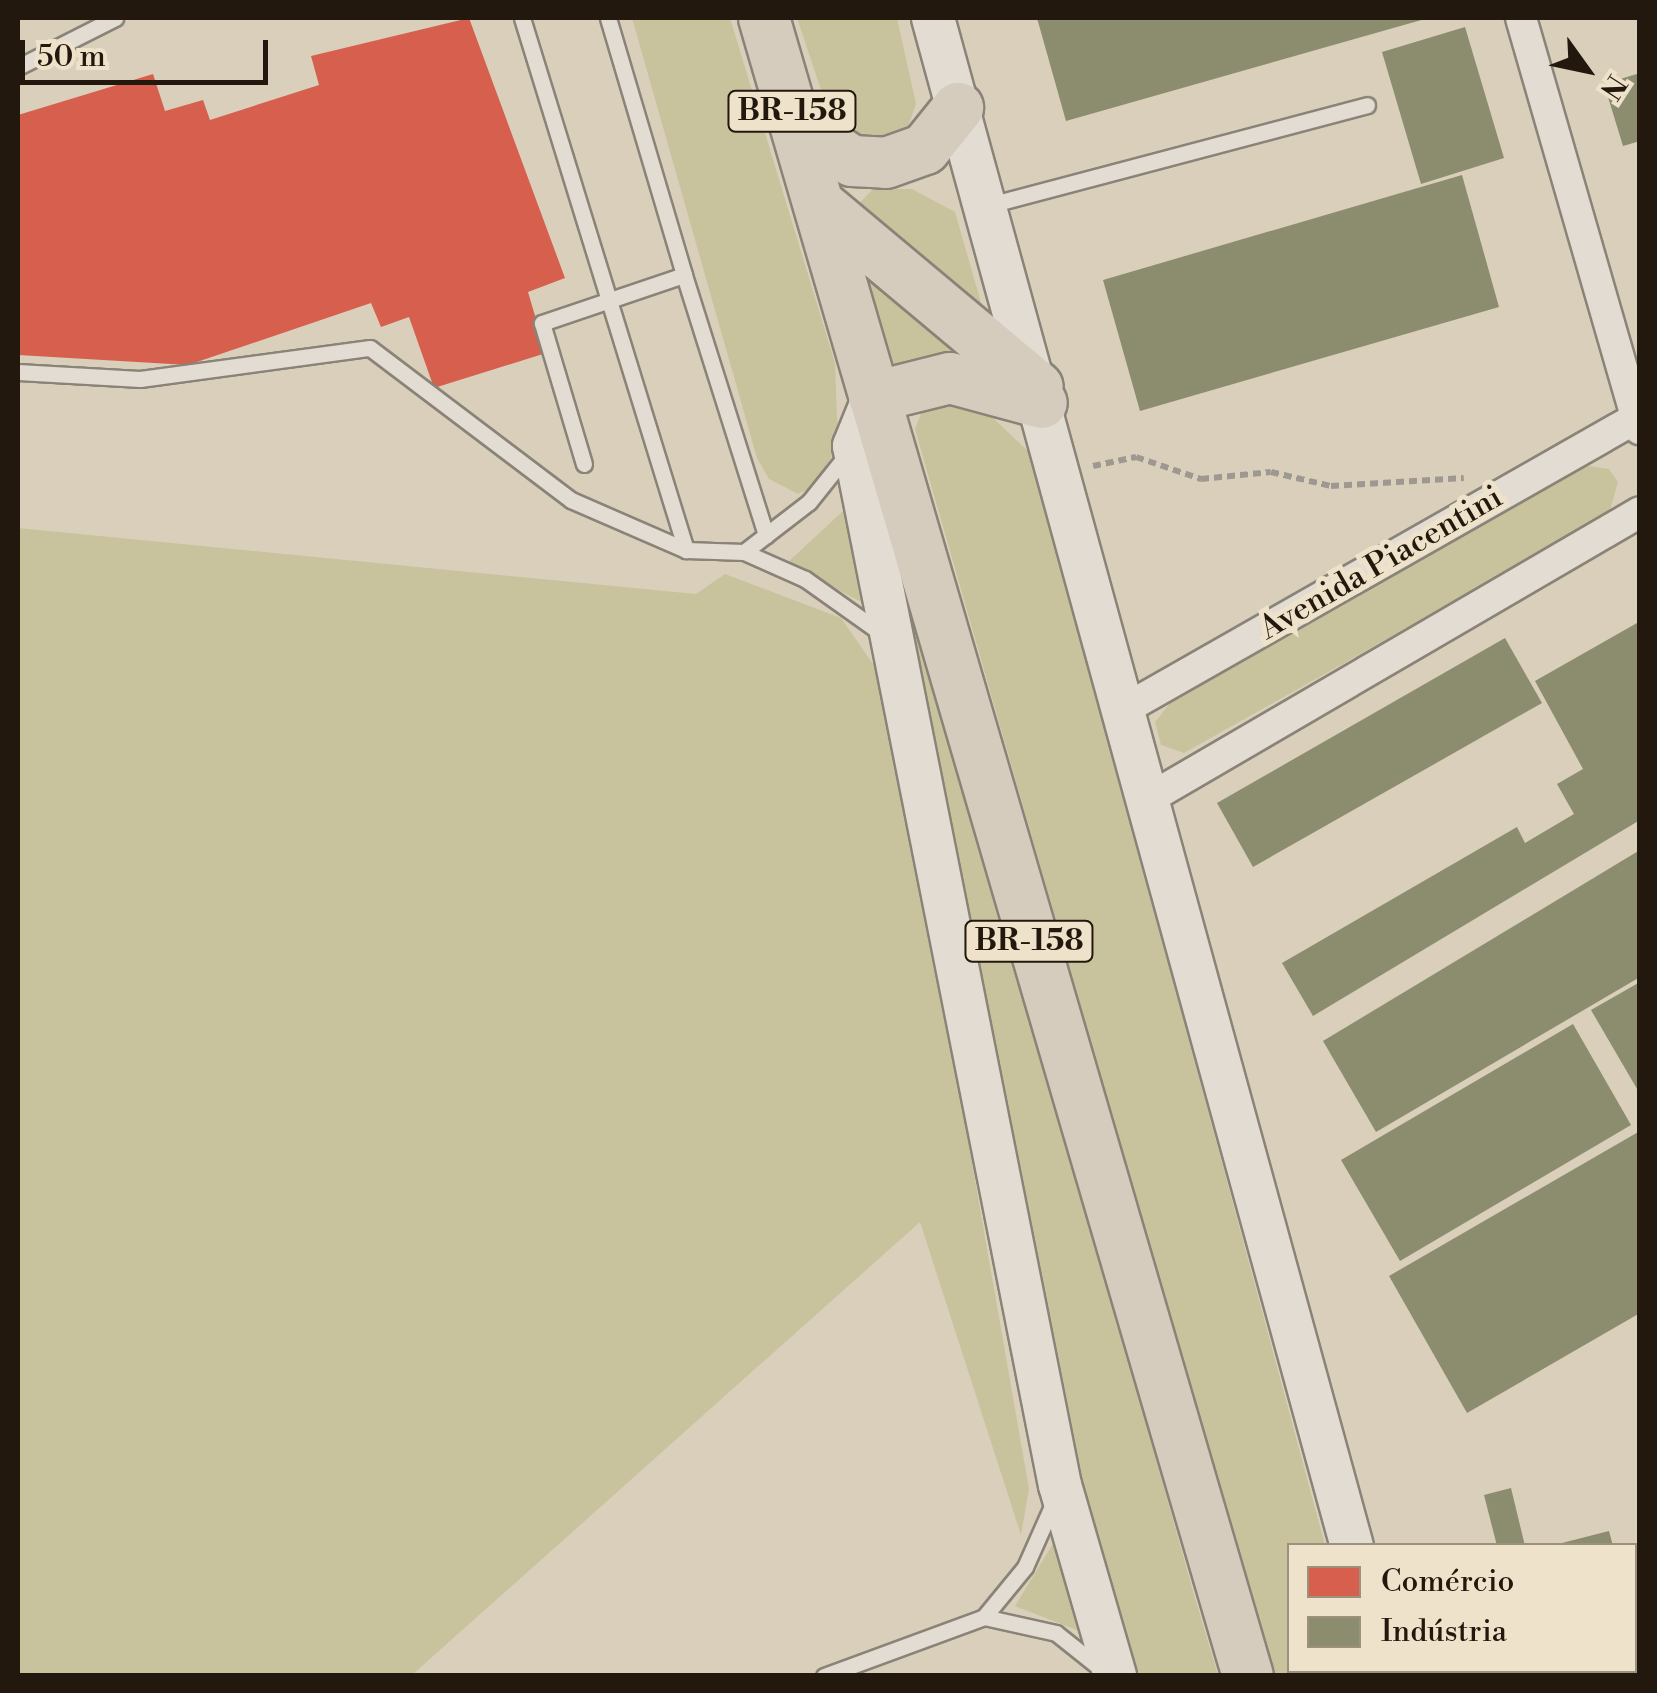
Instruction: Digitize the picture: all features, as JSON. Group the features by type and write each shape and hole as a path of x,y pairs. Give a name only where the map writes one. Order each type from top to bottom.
{"highway":[{"name":"BR-158","path":"764,18 1248,1676"},
{"path":"796,124 852,161 886,163 925,148 958,108"},
{"path":"818,204 1040,395"},
{"path":"874,397 950,378 1040,395"}],"main road":[{"path":"934,18 1040,395 1123,710 1143,802 1351,1543"},
{"path":"874,397 854,446 1060,1485 1112,1676"}],"street":[{"path":"1522,18 1638,421"},
{"name":"Avenida Piacentini","path":"1123,710 1638,421"},
{"path":"1143,802 1640,512"}],"lane":[{"path":"18,67 116,18"},
{"path":"522,18 686,550"},
{"path":"608,18 766,535"},
{"path":"987,205 1367,105"},
{"path":"584,464 542,323 684,275"},
{"path":"18,372 140,379 370,348 570,500 686,550 744,552 805,579 891,641"},
{"path":"744,552 809,502 854,446"},
{"path":"824,1676 984,1617 1025,1567 1060,1485"},
{"path":"984,1617 1056,1633 1112,1676"}],"path":[{"path":"1093,466 1136,457 1201,479 1271,472 1331,486 1442,482 1482,470"}],"shaded area":[{"path":"632,18 730,18 835,363 838,445 815,486 798,494 769,479 757,458"},
{"path":"797,18 897,18 916,104 899,151 843,131 828,111"},
{"path":"873,189 912,189 955,212 986,320 853,210"},
{"path":"845,241 974,365 895,382"},
{"path":"941,402 990,415 1031,454 1324,1543 1287,1543 1287,1673 1360,1675 1272,1675 915,429 922,411"},
{"path":"1582,465 1609,469 1618,482 1609,514 1184,753 1161,745 1155,722 1171,702"},
{"path":"856,499 879,612 788,562"},
{"path":"18,528 696,594 725,574 841,618 889,687 1029,1489 1021,1535 920,1222 412,1675 18,1675"},
{"path":"897,536 1218,1675 1132,1675 1068,1427 887,539"},
{"path":"1054,1542 1087,1634 1015,1606"}],"building: Comércio":[{"path":"469,18 565,278 528,292 546,353 434,388 409,317 381,327 371,303 188,365 18,355 18,115 153,74 165,111 203,100 210,120 319,85 311,56"}],"building: Indústria":[{"path":"1037,18 1425,18 1425,19 1066,121"},
{"path":"1465,27 1504,158 1421,184 1382,52"},
{"path":"1640,73 1640,141 1623,146 1604,84"},
{"path":"1462,175 1499,307 1140,411 1103,280"},
{"path":"1637,623 1640,820 1313,1016 1282,963 1517,827 1525,843 1574,814 1557,784 1583,769 1535,681"},
{"path":"1505,638 1542,703 1253,867 1217,803"},
{"path":"1640,850 1640,977 1376,1132 1323,1041"},
{"path":"1640,982 1640,1094 1591,1010"},
{"path":"1573,1024 1631,1125 1400,1261 1341,1160"},
{"path":"1640,1131 1640,1313 1467,1413 1389,1276"},
{"path":"1511,1488 1524,1543 1496,1543 1484,1495"},
{"path":"1609,1531 1612,1543 1562,1543"}]}
